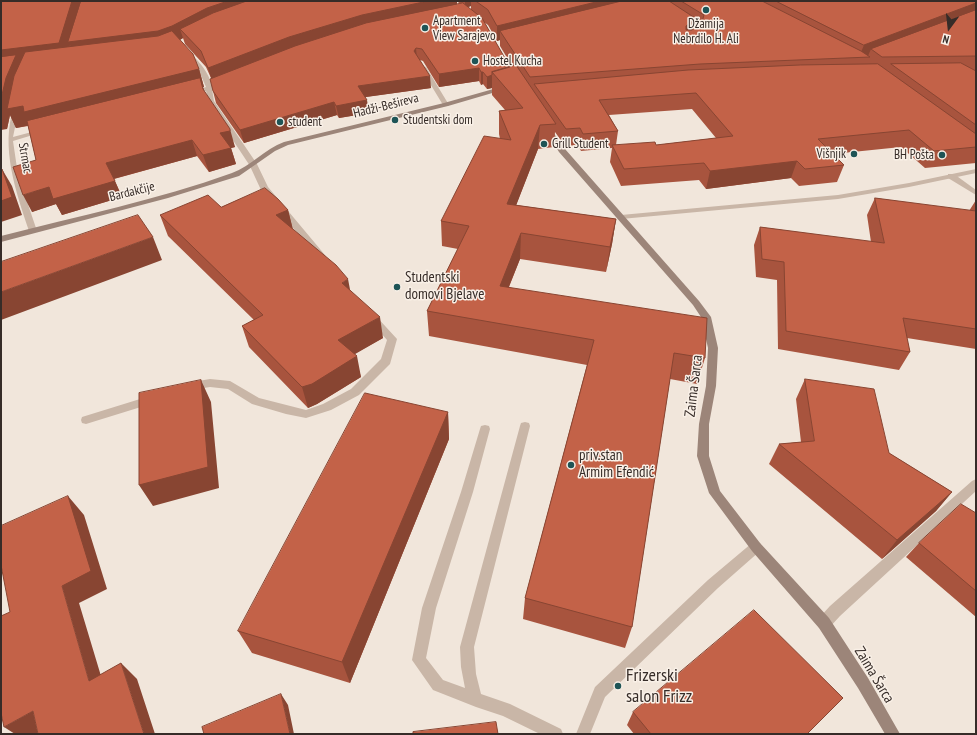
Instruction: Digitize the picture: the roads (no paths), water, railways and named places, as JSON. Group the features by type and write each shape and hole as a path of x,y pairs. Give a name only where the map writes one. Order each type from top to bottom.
{"street":[{"path":"184,50 200,67 208,81 209,97 212,104 253,164 264,188 330,267"},
{"path":"419,62 446,105"},
{"path":"186,94 231,80"},
{"name":"Hadži-Bešireva","path":"263,155 276,147 306,137 446,105 511,86"},
{"name":"Strmac","path":"18,102 9,140 14,175 33,231"},
{"name":"Zaima Šarca","path":"542,120 562,150 691,297 706,317 713,348 711,386 704,424 703,456 715,493 756,547 824,623 863,683 893,734"},
{"path":"9,140 47,130"},
{"name":"Bardakčije","path":"1,239 184,191 236,174 253,164 263,155"},
{"path":"621,217 838,197 909,185 976,171"},
{"path":"951,176 976,193"},
{"path":"179,390 210,383 230,385 256,401 286,410 306,414 327,407 355,392 386,361 392,339 366,309"},
{"path":"86,420 164,395"},
{"path":"476,700 466,664 467,647 525,426"},
{"path":"485,429 467,492 430,608 419,660 438,685 476,700 506,709 556,734"},
{"path":"824,623 835,611 976,484"},
{"path":"583,734 600,692 713,584 756,547"}],"place":[{"name":"Džamija Nebrdilo H. Ali","path":"706,10"},
{"name":"Apartment View Sarajevo","path":"425,28"},
{"name":"Hostel Kucha","path":"475,61"},
{"name":"Studentski dom","path":"395,120"},
{"name":"student","path":"280,122"},
{"name":"Grill Student","path":"544,144"},
{"name":"Višnjik","path":"854,154"},
{"name":"BH Pošta","path":"942,155"},
{"name":"Studentski domovi Bjelave","path":"397,287"},
{"name":"priv.stan Armim Efendić","path":"571,465"},
{"name":"Frizerski salon Frizz","path":"618,686"}]}
